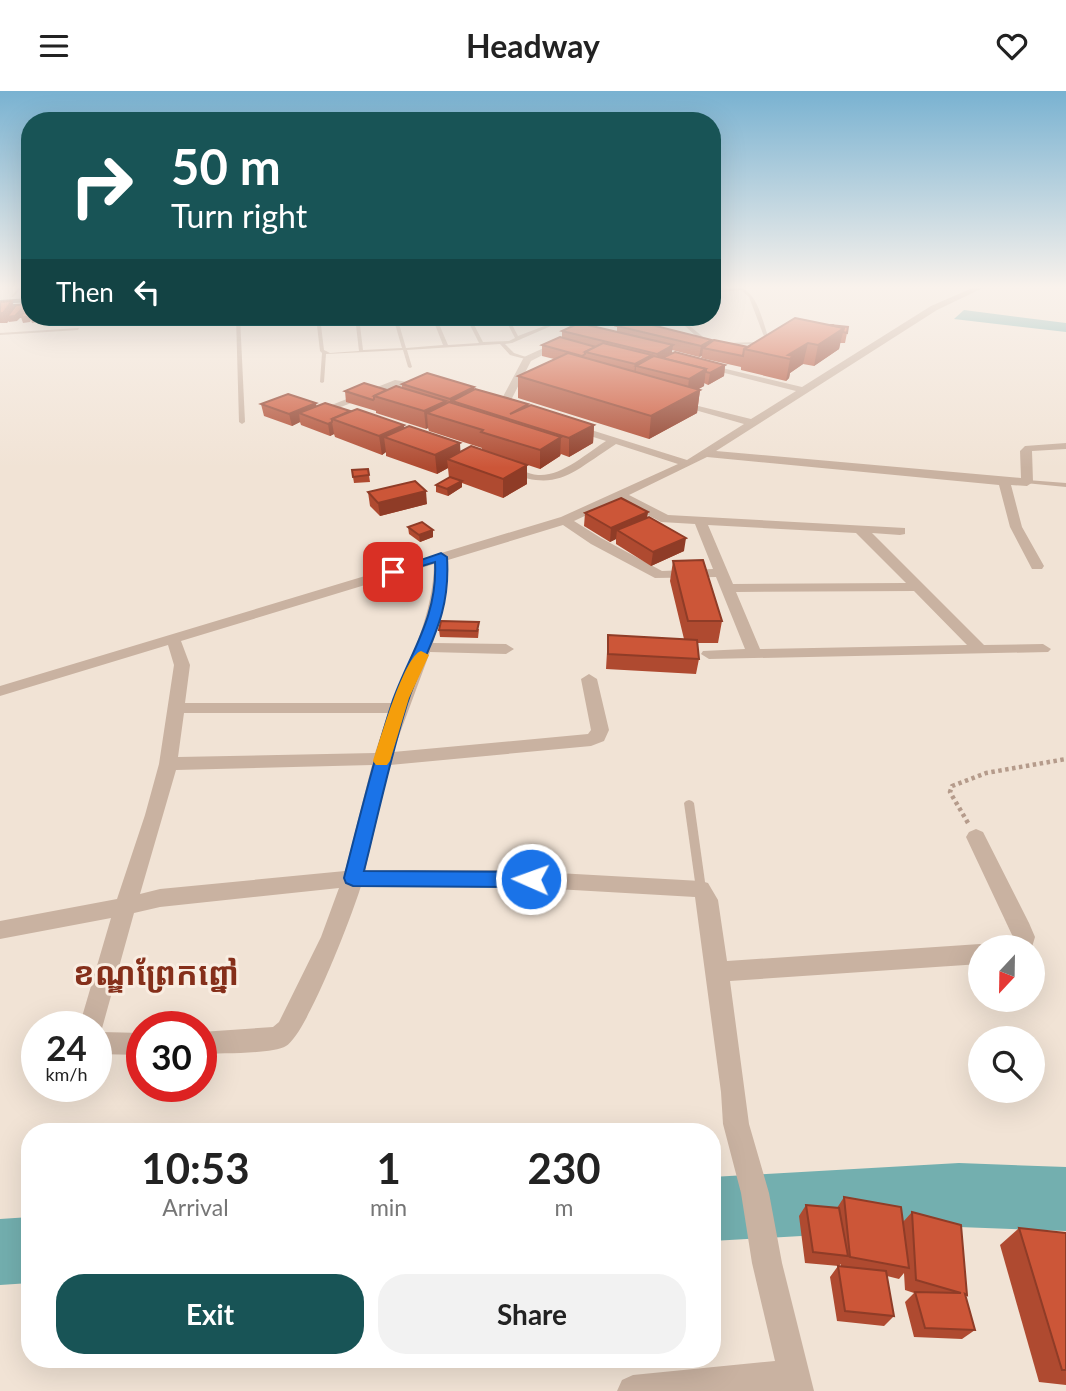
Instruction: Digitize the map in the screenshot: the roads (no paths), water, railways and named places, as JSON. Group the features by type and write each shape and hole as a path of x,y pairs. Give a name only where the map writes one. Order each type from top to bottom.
{"street":[{"path":"515,409 497,404 527,359 554,347"},
{"path":"0,691 565,520 688,464 872,347"},
{"path":"527,359 540,363"},
{"path":"697,363 802,390"},
{"path":"351,414 338,409 335,404 396,383 439,388"},
{"path":"673,400 752,423"},
{"path":"565,425 688,464"},
{"path":"491,463 529,477 555,477 615,440"},
{"path":"705,453 758,461 904,470 1004,482 1027,482 1026,451 1030,448 1066,446"},
{"path":"1004,482 1016,527 1037,566"},
{"path":"621,496 711,546"},
{"path":"666,519 900,531"},
{"path":"565,520 596,541 660,575 721,573"},
{"path":"700,521 754,653"},
{"path":"860,529 980,650"},
{"path":"217,1042 278,1038 285,1034 328,949 353,878 382,759 398,708 425,647 443,582 441,557"},
{"path":"728,588 917,587"},
{"path":"96,1011 168,764 182,665 173,639"},
{"path":"425,647 506,649"},
{"path":"709,654 1043,649"},
{"path":"168,764 382,759 591,740 598,737 600,730 589,679"},
{"path":"177,708 398,708"},
{"path":"976,837 1023,935"},
{"path":"0,930 160,898 353,878 505,878 701,890 707,900 736,1123 755,1193 767,1263 795,1383 633,1391"},
{"path":"716,972 968,955"}],"lane":[{"path":"239,347 242,422"},
{"path":"323,347 323,383"},
{"path":"360,347 361,352"},
{"path":"324,352 437,347"},
{"path":"505,347 512,354 527,359"},
{"path":"404,349 410,367"},
{"path":"1027,482 1066,485"},
{"path":"690,803 701,890"}],"waterway":[{"path":"721,1208 959,1195 1066,1199"},
{"path":"0,1252 21,1251"}],"district":[{"name":"ខណ្ឌព្រែកព្នៅ","path":"156,972"}]}
